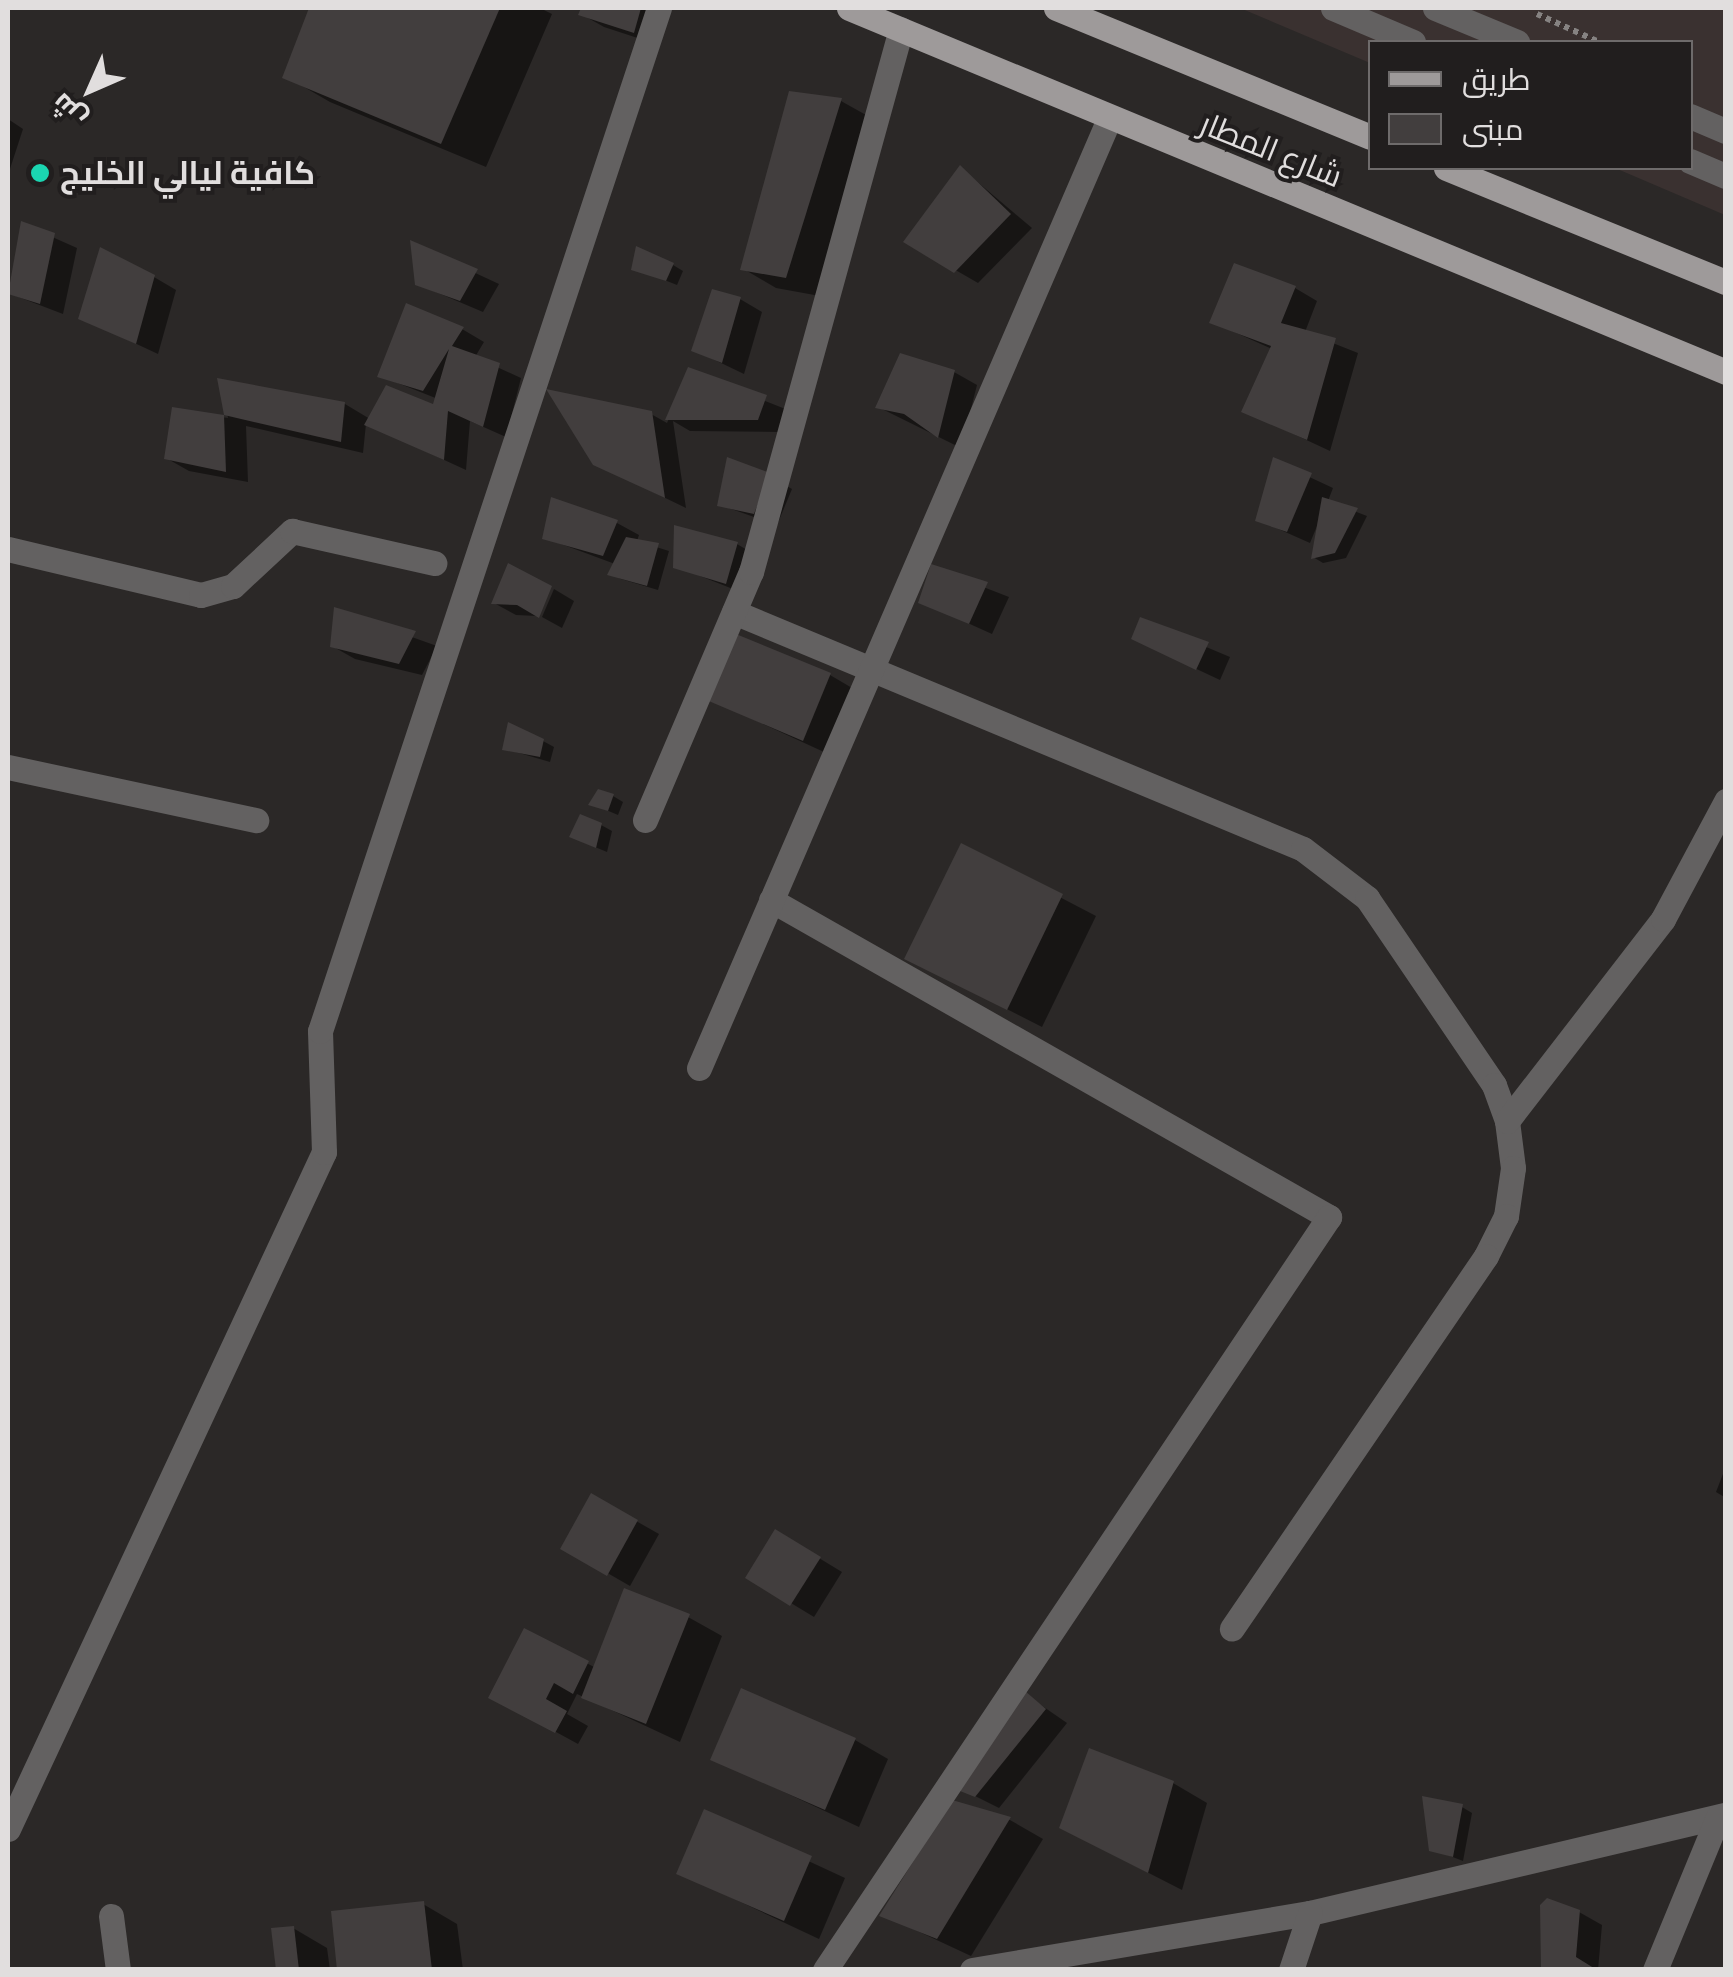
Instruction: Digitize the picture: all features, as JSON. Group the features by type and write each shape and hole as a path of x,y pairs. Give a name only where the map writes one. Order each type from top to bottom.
{"main road":[{"name":"شارع المطار","path":"848,8 1726,372"},
{"name":"شارع المطار","path":"1056,8 1368,136"},
{"path":"1451,170 1726,282"}],"street":[{"path":"8,1829 324,1152 320,1031 659,8"},
{"path":"1333,8 1407,40"},
{"path":"1435,8 1512,40"},
{"path":"646,820 751,572 901,29"},
{"path":"1693,117 1726,131"},
{"path":"699,1068 1109,119"},
{"path":"1693,163 1726,176"},
{"path":"8,549 201,595 233,586 292,531 434,563"},
{"path":"734,612 1265,829 1336,871 1392,930 1494,1085 1507,1121 1513,1168 1506,1216 1486,1256 1232,1629"},
{"path":"8,767 256,820"},
{"path":"1507,1121 1663,919 1726,801"},
{"path":"770,900 1329,1218 825,1970"},
{"path":"972,1970 1310,1913 1722,1816"},
{"path":"1654,1970 1722,1816"},
{"path":"1291,1970 1310,1913"},
{"path":"112,1916 118,1970"}],"path":[{"path":"1524,9 1594,40"}],"shaded area":[{"path":"1240,8 1725,8 1725,215 1620,170 1693,170 1693,40 1368,40 1368,62"}],"building":[{"path":"309,8 500,8 441,144 282,78"},
{"path":"581,8 641,8 634,33 578,15"},
{"path":"789,91 842,98 786,278 740,270"},
{"path":"960,165 1011,214 954,273 903,242"},
{"path":"21,221 55,233 40,304 8,294"},
{"path":"410,240 478,269 460,301 415,285"},
{"path":"636,246 674,263 666,281 631,270"},
{"path":"100,247 155,275 136,344 78,319"},
{"path":"1234,263 1296,286 1281,323 1336,338 1307,440 1241,412 1271,346 1209,323"},
{"path":"712,289 741,297 722,363 691,351"},
{"path":"406,303 464,327 452,346 500,363 483,427 448,411 444,460 364,425 386,385 433,404 449,349 423,391 377,377"},
{"path":"900,353 955,370 938,438 904,414 875,408"},
{"path":"688,367 767,395 758,420 665,420"},
{"path":"217,378 345,402 341,442 224,415"},
{"path":"546,389 652,411 665,498 593,465"},
{"path":"172,407 224,415 226,472 164,459"},
{"path":"727,457 770,473 754,514 717,506"},
{"path":"1273,457 1312,473 1287,532 1255,521"},
{"path":"551,497 618,520 603,556 542,539"},
{"path":"1322,497 1358,508 1335,553 1311,559"},
{"path":"674,525 738,542 726,584 673,568"},
{"path":"626,537 659,543 647,586 607,575"},
{"path":"508,563 552,586 539,618 517,605 491,604"},
{"path":"931,564 988,582 969,624 918,603"},
{"path":"334,607 416,631 399,664 330,647"},
{"path":"1140,617 1209,642 1196,670 1131,639"},
{"path":"731,632 831,673 803,741 704,699"},
{"path":"508,722 544,739 540,757 502,750"},
{"path":"598,789 614,794 608,811 588,805"},
{"path":"580,814 602,823 596,848 569,837"},
{"path":"961,843 1063,894 1007,1010 904,959"},
{"path":"591,1493 638,1520 607,1576 560,1549"},
{"path":"775,1529 821,1557 790,1606 745,1578"},
{"path":"624,1588 690,1614 646,1724 581,1698"},
{"path":"524,1628 589,1661 573,1694 554,1683 546,1699 567,1711 555,1733 488,1698"},
{"path":"741,1688 856,1738 825,1810 710,1760"},
{"path":"1025,1691 1046,1709 975,1797 955,1789"},
{"path":"1089,1748 1174,1781 1148,1873 1059,1828"},
{"path":"1422,1796 1463,1804 1453,1857 1429,1851"},
{"path":"952,1800 1011,1817 937,1939 879,1916"},
{"path":"704,1809 812,1856 784,1921 676,1874"},
{"path":"1547,1898 1580,1910 1576,1957 1597,1970 1541,1970 1540,1905"},
{"path":"424,1901 432,1970 337,1970 331,1911"},
{"path":"294,1926 299,1970 276,1970 271,1928"}],"place":[{"name":"كافية ليالي الخليج","path":"40,173"}]}
